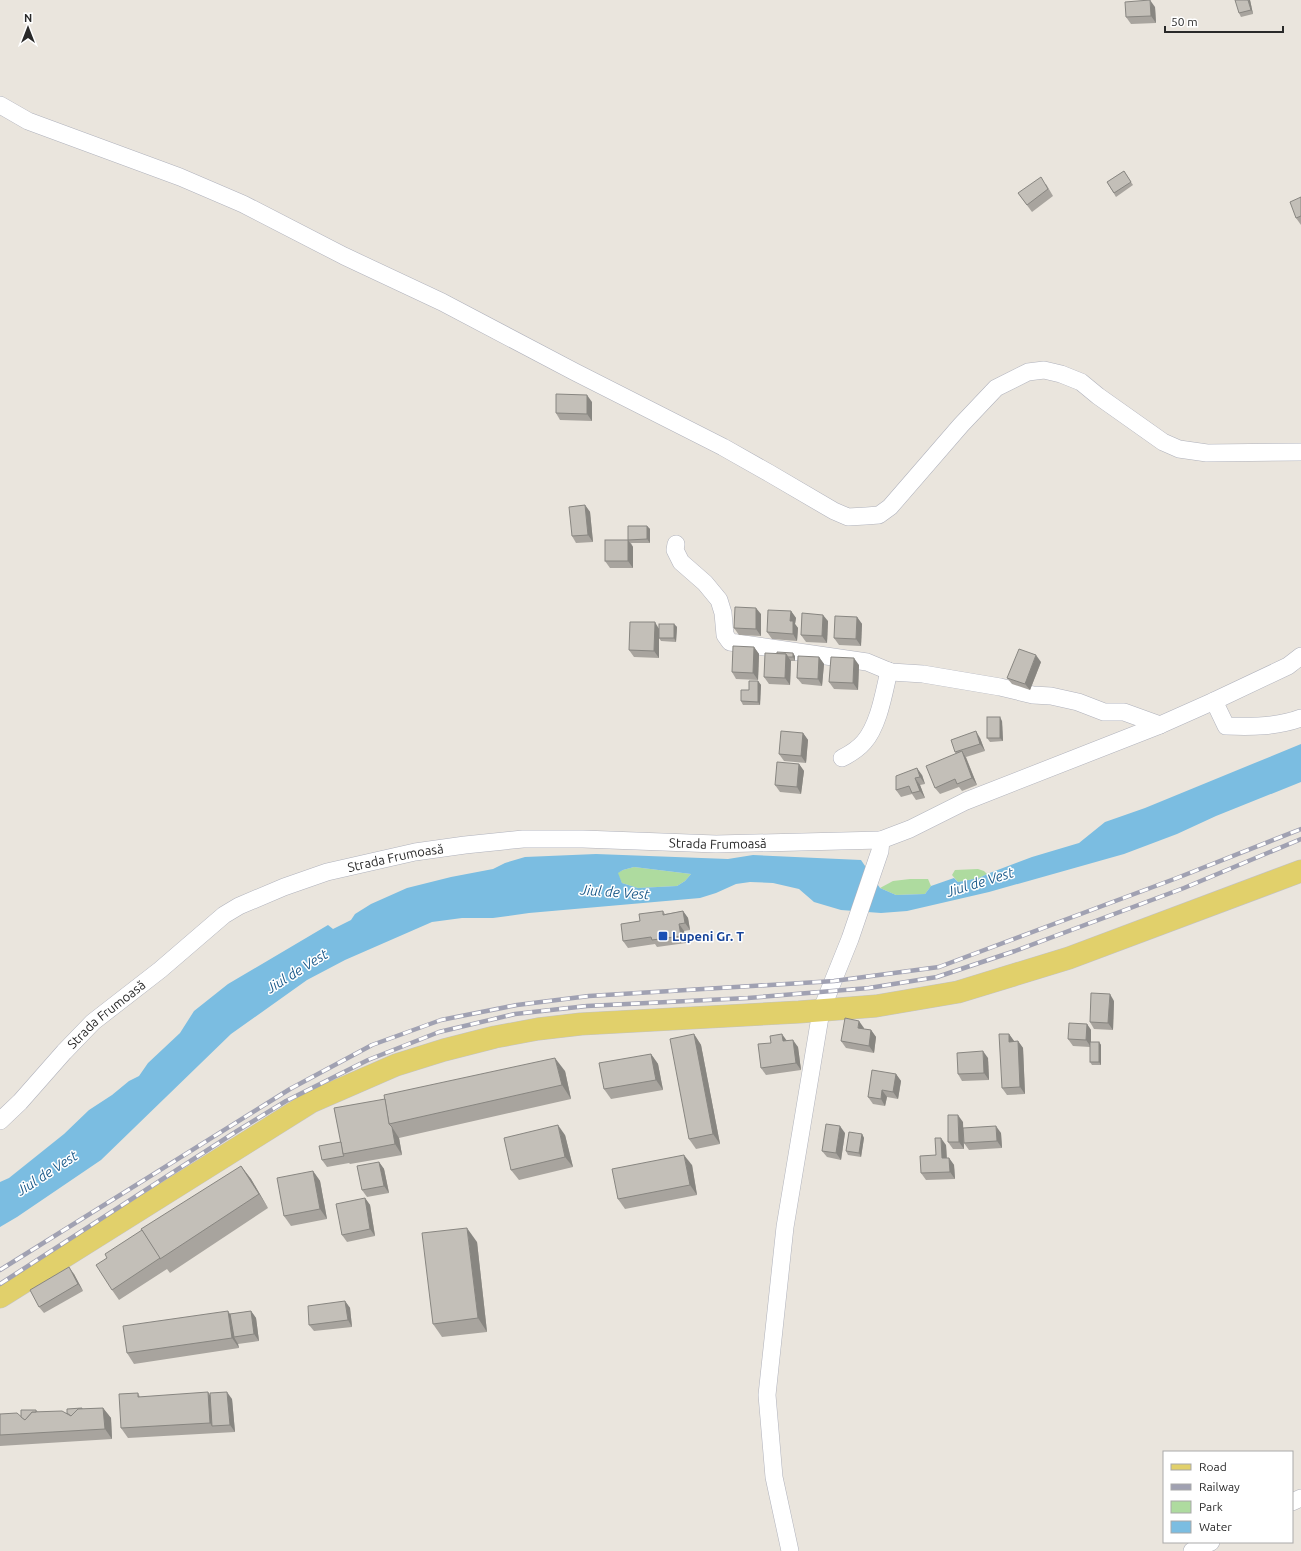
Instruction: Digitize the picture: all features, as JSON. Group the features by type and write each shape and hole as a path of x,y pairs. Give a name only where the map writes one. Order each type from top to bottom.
{"main road":[{"path":"0,1297 311,1102 396,1065 444,1050 495,1037 538,1029 581,1024 821,1011 876,1006 919,1000 958,992 1006,979 1069,958 1301,871"}],"street":[{"path":"0,105 28,121 180,177 244,204 344,256 442,302 575,372 723,447 769,472 834,512 848,517 879,515 890,507 961,425 996,388 1028,372 1044,370 1061,374 1081,382 1098,396 1163,442 1179,449 1207,453 1301,452"},
{"path":"676,544 675,550 681,562 705,583 719,600 723,613 725,634 730,642 867,662 889,671 923,674 1000,687 1033,695 1051,696 1078,702 1104,712 1124,712 1160,725"},
{"name":"Strada Frumoasă","path":"0,1121 20,1102 64,1052 93,1022 160,970 224,915 246,903 284,887 327,872 415,852 523,839 583,839 716,844 880,846 966,801 1160,725 1288,666 1301,656"},
{"path":"842,758 854,751 865,741 872,729 880,706 889,671"},
{"path":"1214,701 1226,726 1249,727 1292,722 1301,718"},
{"path":"790,1551 774,1477 767,1396 786,1227 821,1011 850,939 880,846"},
{"path":"1192,1551 1209,1543"}],"green space":[{"path":"634,867 691,874 685,881 677,886 638,888 622,883 617,873"},
{"path":"978,869 987,874 979,878 958,882 952,875 955,870"},
{"path":"928,879 931,886 925,894 896,895 880,888 893,881"}],"water":[{"name":"Jiul de Vest","path":"1301,744 1301,782 1216,816 1177,834 1124,854 989,892 907,911 881,913 841,910 814,902 799,889 773,883 750,882 736,884 700,898 529,913 493,918 462,918 432,922 345,960 307,980 231,1034 101,1160 0,1227 0,1182 9,1178 64,1134 89,1110 112,1095 129,1081 139,1076 148,1063 180,1033 194,1011 228,984 328,925 333,929 351,920 355,914 371,904 407,888 451,877 493,869 505,863 525,857 596,854 728,859 753,855 861,860 880,888 896,895 925,894 931,886 954,878 958,882 979,878 1032,857 1079,843 1105,822 1145,808","holes":["634,867 691,874 685,881 677,886 638,888 622,883 618,873"]}],"building":[{"path":"1150,0 1151,16 1126,17 1125,2"},
{"path":"1235,0 1248,0 1251,10 1239,13"},
{"path":"1124,171 1131,182 1114,193 1107,182"},
{"path":"1041,177 1048,189 1027,205 1018,193"},
{"path":"1301,197 1301,216 1296,218 1290,202"},
{"path":"556,394 587,395 587,414 556,413"},
{"path":"585,505 588,535 572,536 569,507"},
{"path":"628,526 647,526 647,539 628,540"},
{"path":"605,540 628,540 628,561 605,561"},
{"path":"735,607 756,608 756,629 734,628"},
{"path":"768,610 791,611 790,621 793,621 793,634 767,632"},
{"path":"802,613 823,615 822,636 801,635"},
{"path":"835,616 857,617 856,639 834,638"},
{"path":"630,622 655,622 654,651 629,650"},
{"path":"659,624 674,624 674,638 659,638"},
{"path":"733,646 754,647 753,673 732,672"},
{"path":"1019,649 1036,655 1025,684 1007,678"},
{"path":"777,652 793,653 793,657 788,657 786,654 777,654"},
{"path":"765,653 786,654 785,678 764,677"},
{"path":"798,656 819,657 818,679 797,678"},
{"path":"831,657 854,658 853,683 829,682"},
{"path":"749,681 758,681 758,702 741,701 741,690 749,690"},
{"path":"987,717 1000,717 1000,738 987,738"},
{"path":"781,731 803,733 801,756 779,754"},
{"path":"976,731 980,744 955,752 951,740"},
{"path":"962,751 972,778 957,784 955,779 935,788 926,766"},
{"path":"777,762 799,764 797,787 775,785"},
{"path":"917,768 920,777 915,778 920,791 912,793 909,786 896,790 896,776"},
{"path":"663,911 663,915 683,911 685,923 679,924 681,936 652,940 651,937 623,941 621,924 640,921 639,914"},
{"path":"1091,993 1110,994 1108,1023 1090,1022"},
{"path":"845,1018 859,1021 858,1028 871,1030 869,1046 841,1041"},
{"path":"1069,1023 1087,1024 1086,1040 1068,1039"},
{"path":"694,1034 713,1134 689,1139 670,1039"},
{"path":"782,1034 783,1041 793,1040 796,1063 761,1068 758,1044 771,1043 770,1036"},
{"path":"999,1034 1009,1034 1009,1042 1018,1041 1020,1087 1002,1088"},
{"path":"1090,1042 1099,1042 1099,1062 1090,1062"},
{"path":"983,1051 984,1073 958,1074 957,1053"},
{"path":"651,1054 656,1080 604,1089 599,1063"},
{"path":"555,1058 562,1085 389,1124 384,1095"},
{"path":"872,1070 896,1074 893,1092 882,1090 881,1099 868,1097"},
{"path":"385,1099 389,1124 392,1127 395,1144 343,1154 334,1108"},
{"path":"948,1115 958,1115 959,1142 948,1142"},
{"path":"826,1124 840,1126 836,1153 822,1151"},
{"path":"558,1125 565,1157 511,1170 504,1138"},
{"path":"996,1126 997,1141 964,1143 963,1128"},
{"path":"849,1132 862,1134 859,1153 846,1151"},
{"path":"935,1138 941,1138 942,1158 949,1158 950,1172 921,1173 920,1156 936,1155"},
{"path":"341,1142 344,1156 322,1160 319,1146"},
{"path":"684,1155 690,1185 618,1199 612,1169"},
{"path":"379,1162 384,1186 362,1190 357,1166"},
{"path":"241,1166 259,1194 160,1259 141,1229"},
{"path":"313,1171 320,1209 284,1216 277,1178"},
{"path":"365,1198 370,1229 342,1235 336,1204"},
{"path":"467,1228 478,1318 433,1324 422,1233"},
{"path":"142,1230 160,1258 112,1290 96,1265 107,1258 105,1254"},
{"path":"69,1267 78,1284 39,1307 30,1290"},
{"path":"345,1301 348,1320 309,1325 308,1306"},
{"path":"228,1311 232,1338 127,1353 123,1326"},
{"path":"251,1311 254,1334 234,1337 230,1314"},
{"path":"208,1392 210,1423 121,1428 119,1394 138,1393 138,1397"},
{"path":"227,1392 230,1425 212,1426 210,1393"},
{"path":"82,1408 78,1409 71,1416 67,1413 67,1409"},
{"path":"103,1408 105,1429 0,1435 0,1414 17,1413 25,1420 32,1412 62,1411 71,1416 78,1409"},
{"path":"21,1410 36,1410 36,1412 32,1412 25,1420 21,1417"}],"railway":[{"path":"0,1270 290,1089 372,1045 441,1020 517,1005 589,996 834,981 939,967 1177,878 1301,829"},
{"path":"0,1284 286,1101 368,1060 439,1032 515,1014 587,1006 748,998 869,988 937,977 1015,951 1184,888 1301,839"}],"place":[{"name":"Lupeni Gr. T","path":"663,936"}]}
